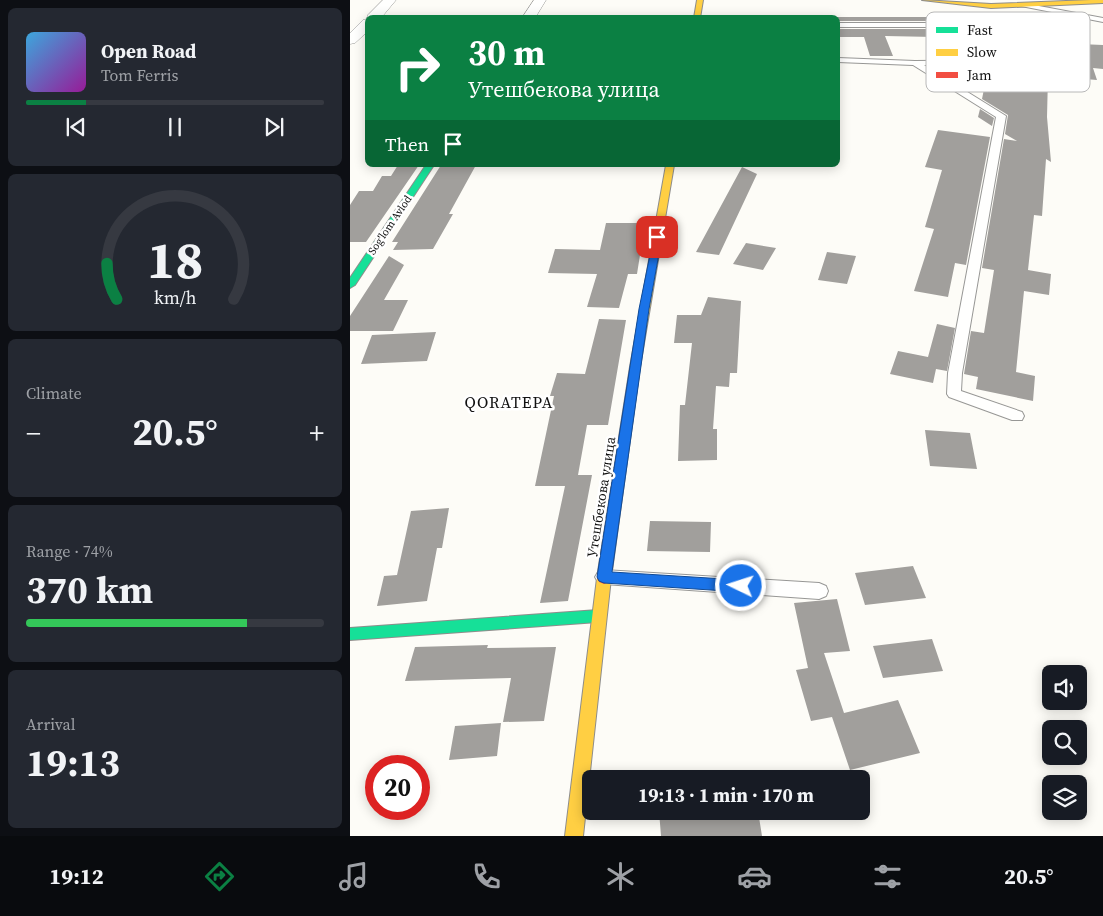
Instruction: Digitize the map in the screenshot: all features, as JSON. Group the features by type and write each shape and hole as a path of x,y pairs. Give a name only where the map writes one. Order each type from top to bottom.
{"main road":[{"path":"698,15 700,0"},
{"path":"925,0 994,9 1023,5 1103,1"},
{"name":"Sog'lom Avlod","path":"350,285 429,167"},
{"name":"Утешбекова улица","path":"574,836 598,616 644,309 670,167"},
{"path":"350,634 598,616"}],"street":[{"path":"376,15 390,0"},
{"path":"530,15 540,0"},
{"path":"350,40 365,26"}],"lane":[{"path":"1023,5 1060,12"},
{"path":"1090,18 1103,20"},
{"path":"840,25 926,25"},
{"path":"840,60 926,63"},
{"path":"915,63 926,70"},
{"path":"962,92 1001,116 955,374 954,394 1017,416"},
{"path":"604,577 819,591"}],"building":[{"path":"840,17 926,17 926,21 840,21"},
{"path":"840,29 926,29 926,37 885,36 893,56 870,56 864,37 840,37"},
{"path":"1090,44 1103,45 1103,69 1093,68 1097,80 1090,79"},
{"path":"983,92 1048,92 1047,117 1051,162 1046,159 1042,216 1034,215 1028,270 1051,274 1049,295 1024,291 1016,372 1035,376 1033,401 976,389 978,377 964,374 971,331 984,333 994,270 982,268 1004,139 1017,141 1005,134 1008,115 982,99"},
{"path":"980,109 994,118 992,126 978,117"},
{"path":"938,130 990,137 966,265 955,263 948,297 914,291 934,229 925,227 942,170 925,167"},
{"path":"397,167 418,167 366,242 350,242 350,205 359,191 373,191 382,176 391,176"},
{"path":"440,167 475,167 449,214 453,214 433,249 393,250 398,242 392,242"},
{"path":"742,167 757,174 719,255 696,252"},
{"path":"606,223 645,223 637,274 628,274 619,308 587,307 597,274 548,273 555,249 600,250"},
{"path":"746,243 776,248 763,270 733,264"},
{"path":"827,252 856,256 847,284 818,280"},
{"path":"389,256 404,265 384,300 408,300 393,331 350,331 350,316"},
{"path":"708,297 741,301 737,373 730,373 729,387 716,386 713,429 717,429 717,460 678,461 680,405 685,405 692,343 674,343 677,315 701,315"},
{"path":"599,319 626,320 608,425 587,425 578,475 592,475 568,601 540,603 565,486 535,486 554,396 550,396 557,373 585,374"},
{"path":"937,324 955,328 947,371 936,369 933,383 890,374 898,351 928,357"},
{"path":"436,332 427,361 361,364 372,335"},
{"path":"925,430 970,433 977,469 930,466"},
{"path":"449,508 442,548 437,548 427,601 377,606 384,576 397,575 411,511"},
{"path":"650,521 711,522 710,552 647,551"},
{"path":"913,566 926,598 865,605 855,573"},
{"path":"837,599 850,651 824,653 844,713 898,700 920,753 850,770 832,717 811,721 796,670 808,668 794,603"},
{"path":"932,639 943,671 883,678 873,646"},
{"path":"488,645 487,648 556,647 544,721 503,722 511,678 405,681 415,647"},
{"path":"501,723 497,756 449,760 455,726"},
{"path":"660,820 759,820 762,836 661,836"}],"traffic: fast":[{"path":"350,285 429,167"},
{"path":"350,634 598,616"}],"traffic: slow":[{"path":"698,15 700,0"},
{"path":"925,0 991,6 1103,1"},
{"path":"635,367 670,167"},
{"path":"574,836 604,578"}],"traffic: jam":[{"path":"604,578 635,367"}],"district":[{"name":"QORATEPA","path":"509,402"}],"route":[{"path":"657,237 644,309 604,577 741,586"}]}
